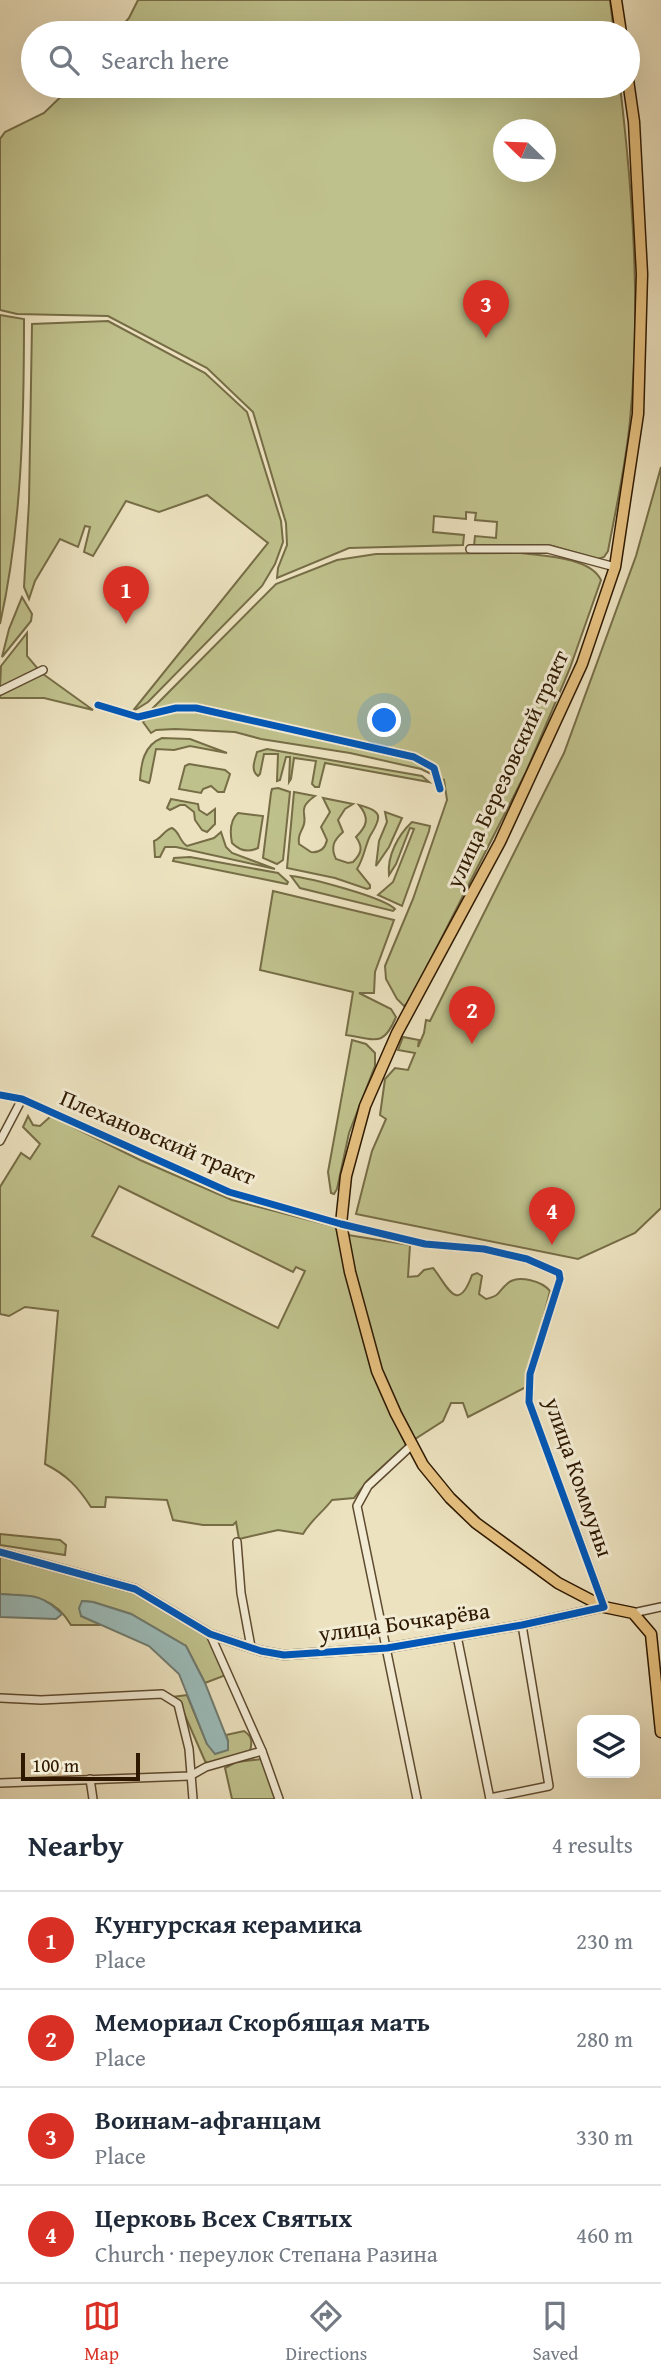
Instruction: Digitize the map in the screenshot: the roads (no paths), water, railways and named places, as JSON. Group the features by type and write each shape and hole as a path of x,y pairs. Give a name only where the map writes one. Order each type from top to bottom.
{"main road":[{"path":"617,0 620,21"},
{"name":"улица Березовский тракт","path":"413,1444 377,1371 350,1272 341,1224 346,1177 365,1106 397,1033 500,842 582,664 615,568 638,414 642,274 631,98"},
{"path":"413,1444 423,1465 450,1498 476,1523 558,1583 604,1607"},
{"name":"улица Бочкарёва","path":"604,1607 633,1613"},
{"path":"633,1613 651,1634 661,1732"}],"street":[{"path":"470,550 548,549 615,568"},
{"path":"0,691 43,670"},
{"path":"98,705 138,717 176,708 196,708 414,757 434,768 440,789"},
{"name":"Плехановский тракт","path":"0,1095 22,1099 229,1192 341,1224 425,1244 484,1249 527,1259 559,1273 560,1279"},
{"path":"0,1141 22,1099"},
{"name":"улица Коммуны","path":"560,1279 530,1374 529,1402 604,1607"},
{"path":"413,1444 368,1486 357,1506 417,1799"},
{"path":"237,1542 241,1593 251,1647"},
{"path":"0,1552 135,1590 211,1634 262,1751 279,1799"},
{"name":"улица Бочкарёва","path":"211,1634 261,1651 293,1655 387,1648 522,1625 604,1607"},
{"name":"улица Бочкарёва","path":"633,1613 661,1607"},
{"name":"улица Бочкарёва","path":"457,1636 490,1799 549,1786 522,1625"},
{"path":"0,1698 41,1700 162,1694 178,1704 189,1749 193,1799"},
{"path":"0,1783 190,1776 206,1767 262,1751"},
{"path":"90,1779 93,1799"}],"water":[{"path":"0,1594 40,1598 62,1614 56,1619 0,1617"},
{"path":"82,1601 131,1614 186,1646 205,1683 228,1741 228,1750 215,1754 207,1744 179,1674 149,1646 81,1616 79,1608"}],"place":[{"name":"Воинам-афганцам","path":"486,338"},
{"name":"Кунгурская керамика","path":"126,624"},
{"name":"Мемориал Скорбящая мать","path":"472,1044"},
{"name":"Церковь Всех Святых","path":"552,1245"}]}
